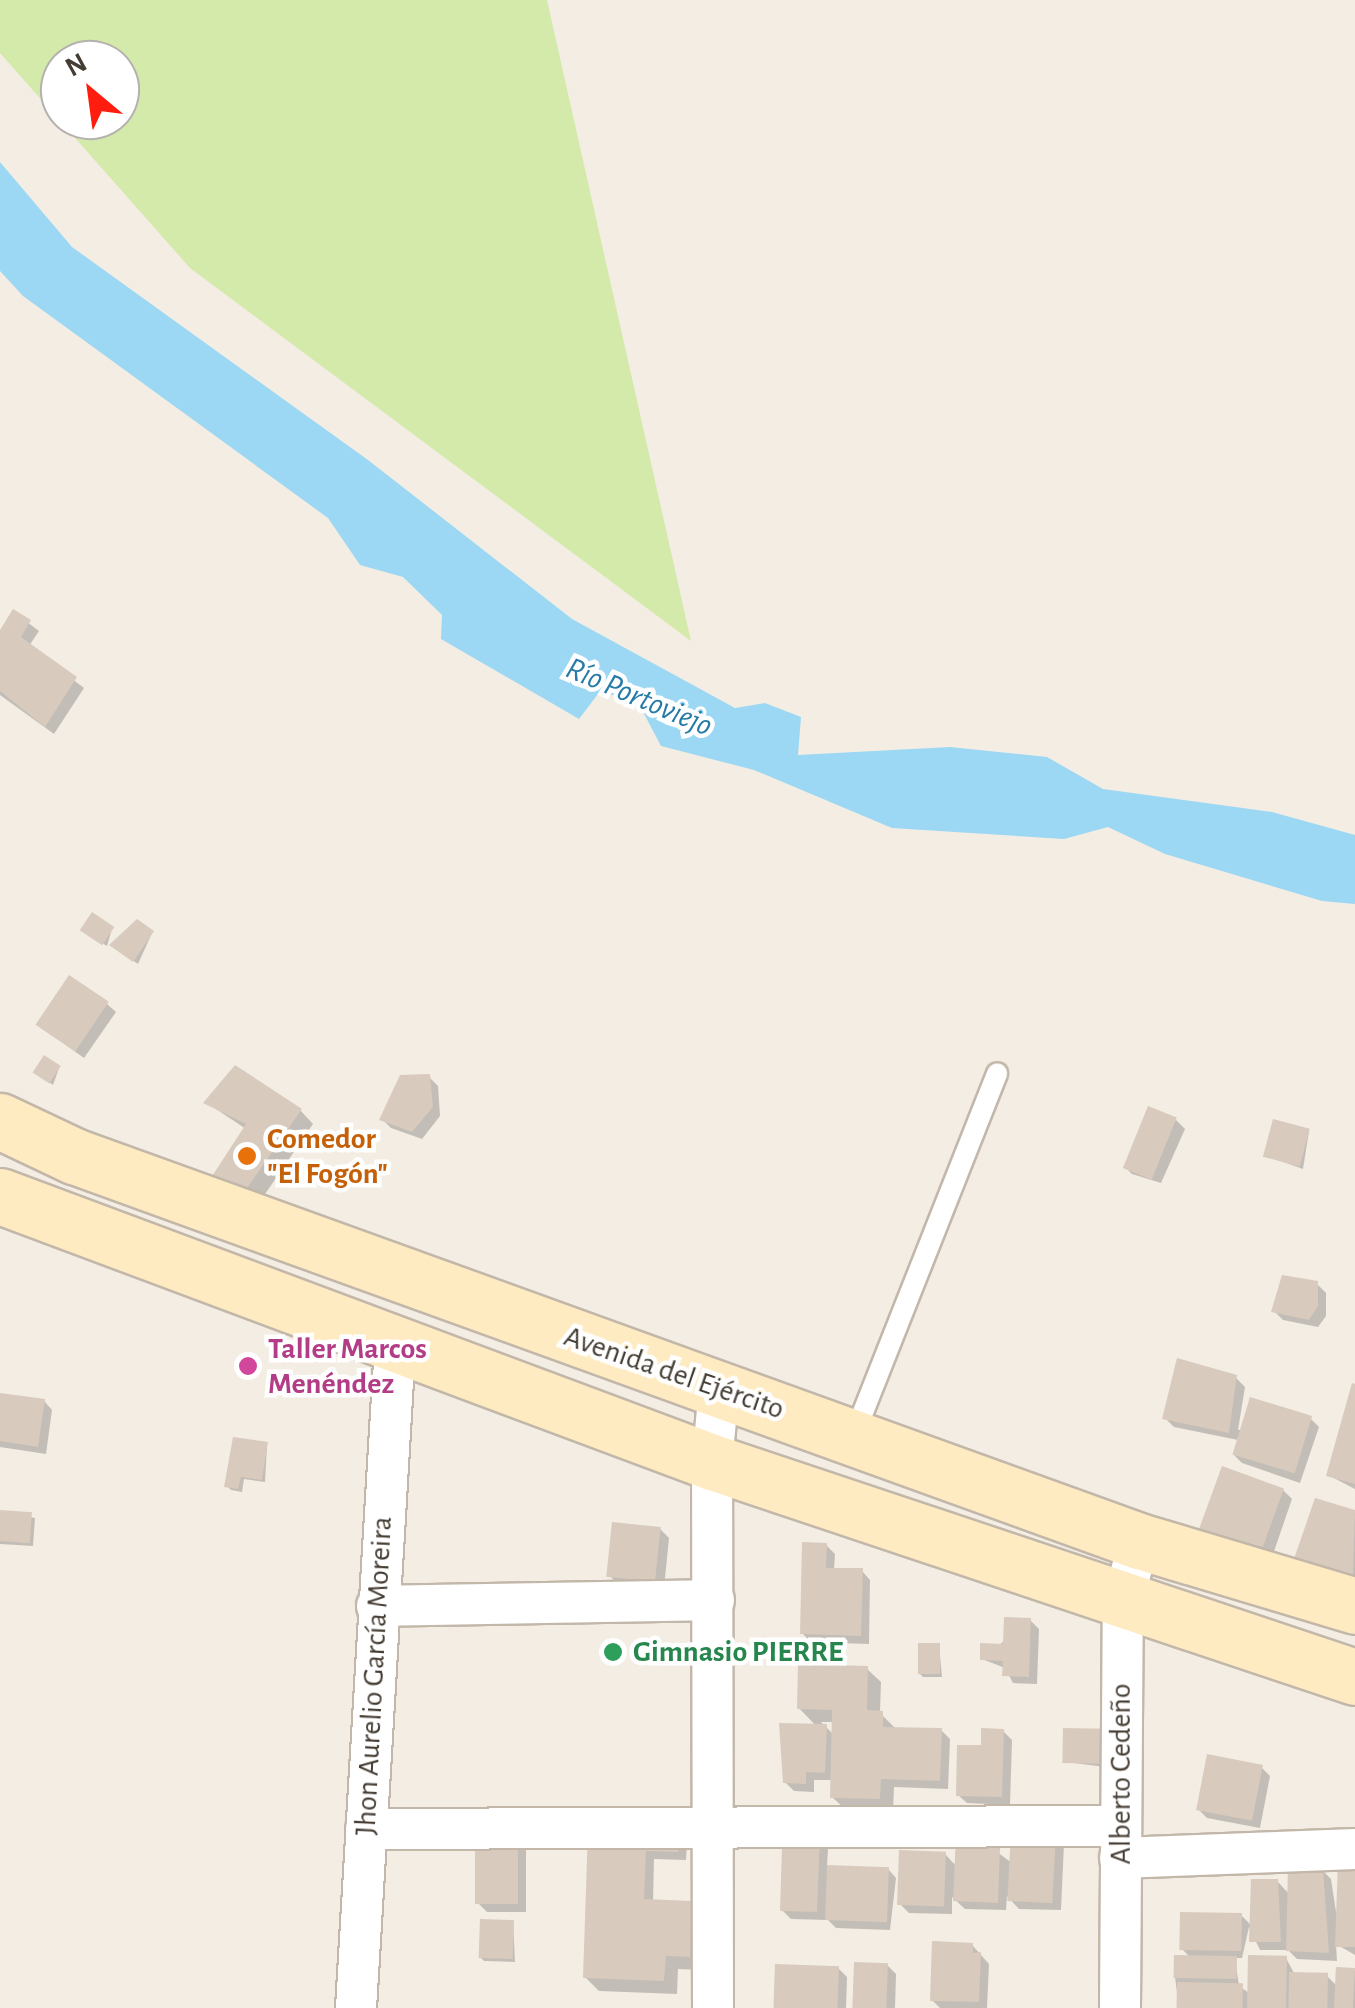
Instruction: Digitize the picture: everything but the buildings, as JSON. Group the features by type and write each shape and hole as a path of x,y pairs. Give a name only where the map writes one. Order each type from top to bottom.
{"main road":[{"name":"Avenida del Ejército","path":"0,1121 74,1156 1139,1541 1355,1606"},
{"path":"0,1196 712,1462 1355,1678"}],"street":[{"name":"Jhon Aurelio García Moreira","path":"356,2008 395,1345"},
{"path":"713,2008 712,1462 720,1390"},
{"name":"Alberto Cedeño","path":"1120,2008 1124,1602 1139,1541"},
{"path":"377,1606 714,1600"},
{"path":"366,1829 714,1825 1355,1848"}],"lane":[{"path":"854,1435 997,1073"}],"green space":[{"path":"0,0 547,0 691,641 190,268 77,140 140,140 140,40 40,40 40,98 0,53"}],"water":[{"name":"Río Portoviejo","path":"0,162 72,247 368,460 572,619 735,708 765,703 801,717 798,755 950,747 1047,757 1103,789 1272,812 1355,835 1355,904 1322,901 1165,854 1108,827 1064,839 892,828 754,770 661,746 641,708 601,690 579,719 441,639 442,615 403,577 360,565 328,518 23,296 0,271"}],"place":[{"name":"Comedor \"El Fogón\"","path":"247,1156"},
{"name":"Taller Marcos Menéndez","path":"248,1366"},
{"name":"Gimnasio PIERRE","path":"613,1652"}]}
